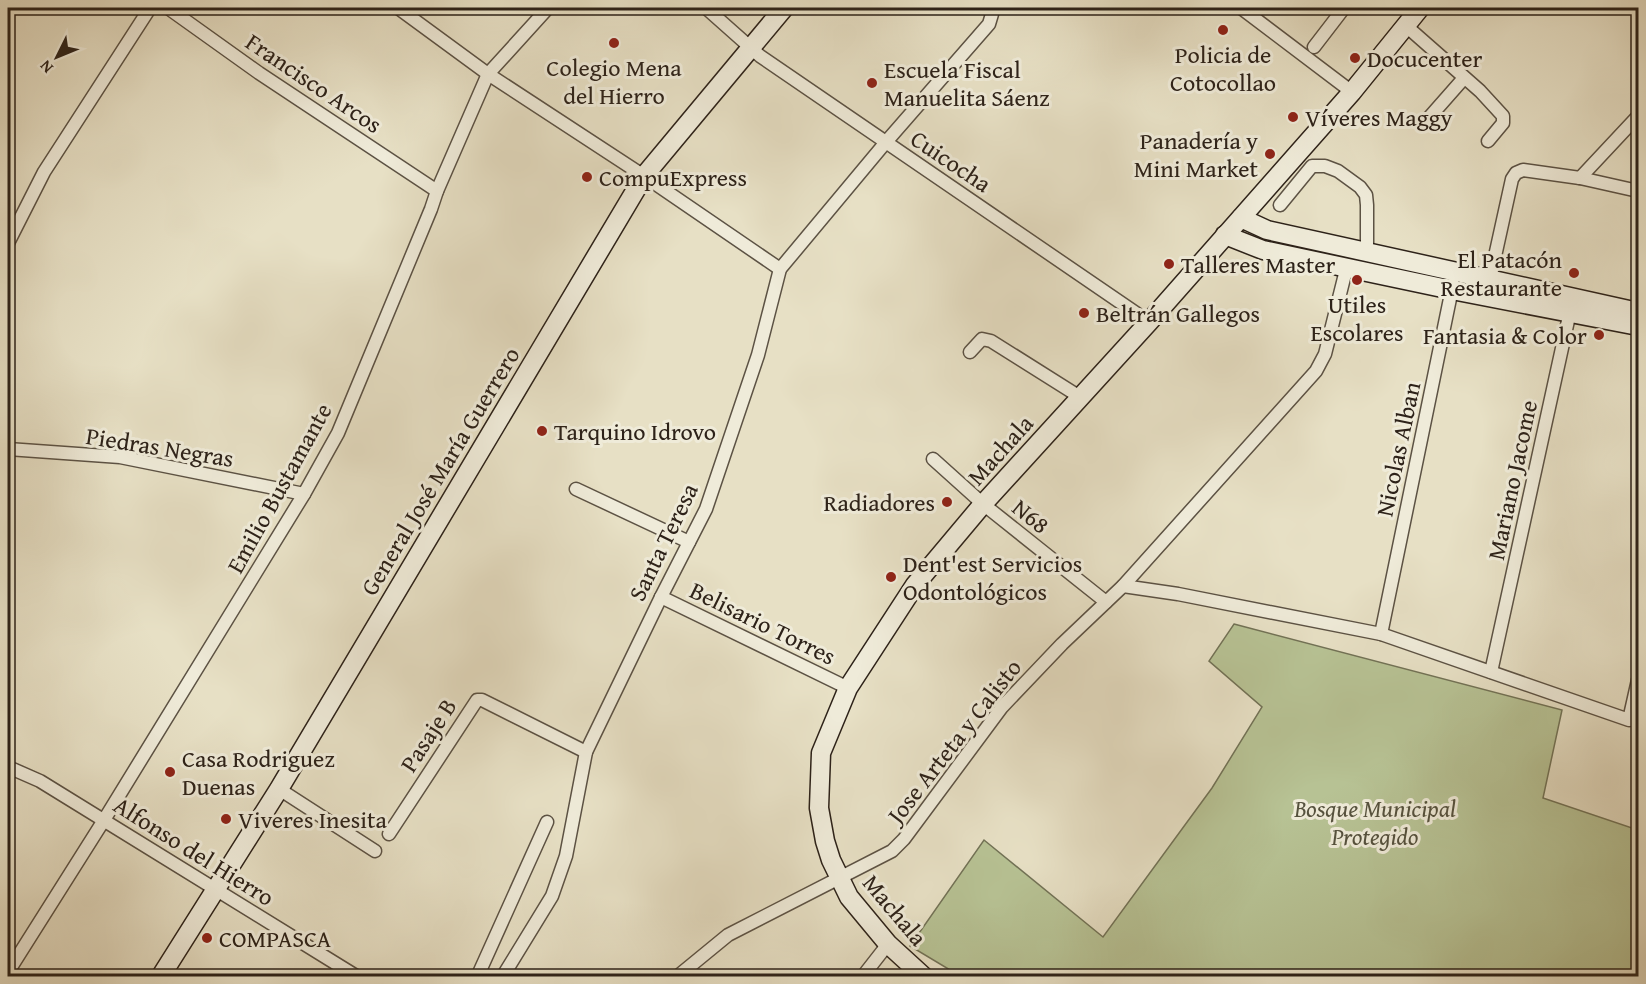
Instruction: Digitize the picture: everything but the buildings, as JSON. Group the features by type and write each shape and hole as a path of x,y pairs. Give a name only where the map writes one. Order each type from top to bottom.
{"street":[{"path":"8,243 44,172 150,8"},
{"name":"Francisco Arcos","path":"168,8 260,73 437,191"},
{"path":"398,8 488,74 644,176 780,269"},
{"name":"Emilio Bustamante","path":"8,972 304,494 338,433 437,191 488,74 548,8"},
{"name":"Cuicocha","path":"706,8 749,47 1149,322"},
{"name":"General José María Guerrero","path":"161,976 279,789 644,176 749,47 784,8"},
{"name":"Santa Teresa","path":"503,976 552,896 566,856 586,752 706,509 758,355 780,269 989,24 992,14 990,8"},
{"path":"1241,8 1352,92"},
{"path":"1314,46 1344,8"},
{"name":"Machala","path":"923,976 888,944 849,897 838,878 825,841 819,808 821,753 848,688 915,585 983,504 1241,218 1352,92 1420,8"},
{"path":"1405,25 1480,91 1503,116 1503,123 1488,141"},
{"path":"1427,120 1464,78"},
{"path":"1580,178 1638,116"},
{"path":"1280,205 1312,166 1317,165 1338,171 1355,181 1366,195 1368,253"},
{"path":"1490,279 1512,179 1516,173 1523,170 1580,178 1638,191"},
{"path":"1241,218 1267,230 1490,279 1638,326"},
{"path":"1225,236 1263,250 1452,290 1638,312"},
{"name":"Jose Arteta y Calisto","path":"678,976 728,935 892,851 904,839 1002,707 1062,644 1123,586 1316,371 1325,354 1347,266"},
{"name":"Nicolas Alban","path":"1381,634 1455,271"},
{"name":"Mariano Jacome","path":"1491,672 1572,305"},
{"path":"970,352 982,339 991,341 1080,398"},
{"name":"Piedras Negras","path":"8,449 120,457 304,494"},
{"name":"N68","path":"933,459 983,504 1106,603"},
{"path":"576,489 689,542"},
{"path":"1123,586 1178,594 1381,634 1629,720 1638,680"},
{"name":"Belisario Torres","path":"661,597 848,688"},
{"name":"Pasaje B","path":"389,834 477,700 482,700 586,752"},
{"name":"Alfonso del Hierro","path":"8,767 40,781 217,890 337,971 356,976"},
{"path":"279,789 375,851"},
{"path":"479,976 478,973 548,822"},
{"path":"863,976 888,944"}],"green space":[{"name":"Bosque Municipal Protegido","path":"1234,624 1562,710 1543,798 1638,830 1638,976 960,976 910,946 984,840 1103,937 1212,788 1262,707 1209,661"}],"place":[{"name":"Policia de Cotocollao","path":"1223,30"},
{"name":"Colegio Mena del Hierro","path":"614,43"},
{"name":"Docucenter","path":"1355,58"},
{"name":"Escuela Fiscal Manuelita Sáenz","path":"872,83"},
{"name":"Víveres Maggy","path":"1293,117"},
{"name":"Panadería y Mini Market","path":"1270,154"},
{"name":"CompuExpress","path":"587,177"},
{"name":"Talleres Master","path":"1169,264"},
{"name":"El Patacón Restaurante","path":"1574,273"},
{"name":"Utiles Escolares","path":"1357,280"},
{"name":"Beltrán Gallegos","path":"1084,313"},
{"name":"Fantasia & Color","path":"1599,335"},
{"name":"Tarquino Idrovo","path":"542,431"},
{"name":"Radiadores","path":"947,502"},
{"name":"Dent'est Servicios Odontológicos","path":"891,577"},
{"name":"Casa Rodriguez Duenas","path":"170,772"},
{"name":"Viveres Inesita","path":"226,819"},
{"name":"COMPASCA","path":"207,938"}]}
